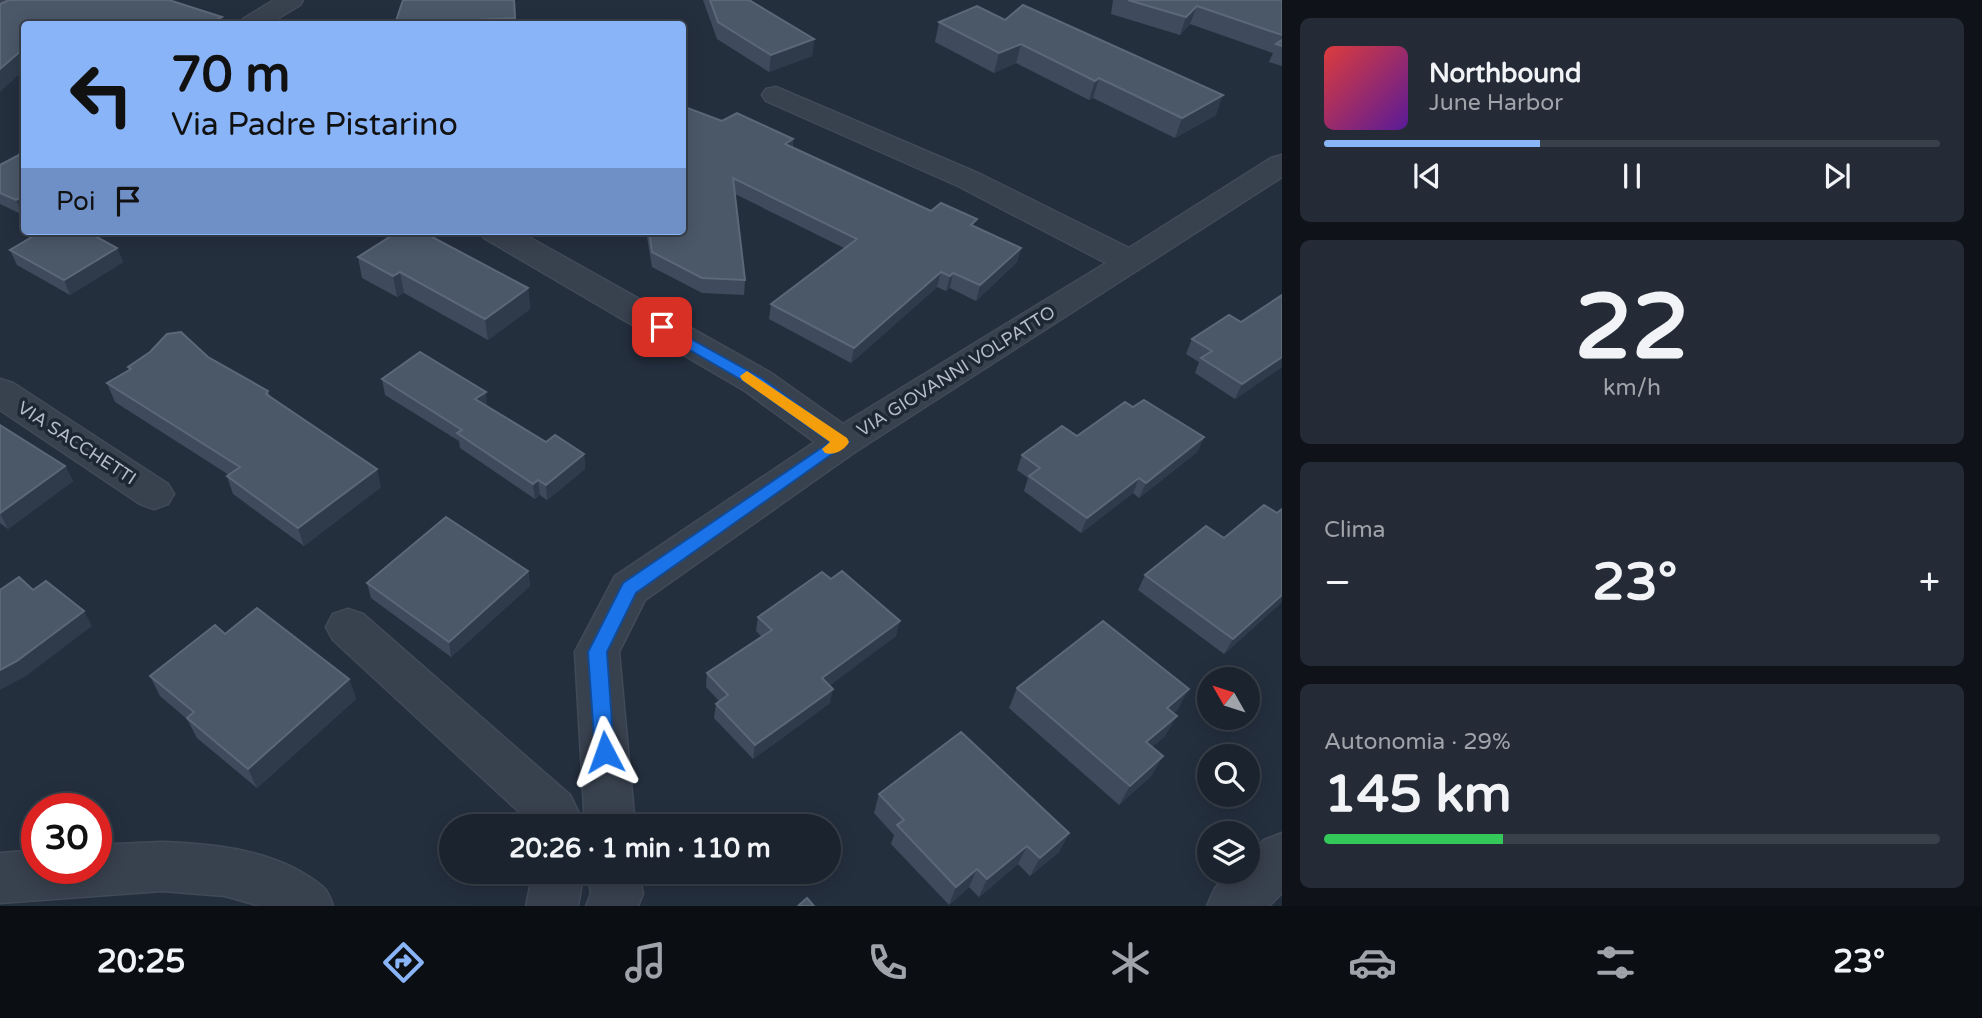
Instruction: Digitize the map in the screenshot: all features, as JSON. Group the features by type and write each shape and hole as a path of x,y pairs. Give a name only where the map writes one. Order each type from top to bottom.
{"street":[{"path":"0,4 8,0"},
{"path":"257,21 291,0"},
{"path":"776,95 969,180 1130,262"},
{"name":"VIA GIOVANNI VOLPATTO","path":"609,814 597,652 630,588 842,442 1130,262 1265,193 1282,164"},
{"path":"502,235 758,382 842,442"},
{"name":"VIA SACCHETTI","path":"0,392 154,494"},
{"path":"348,627 553,814"},
{"path":"1233,906 1282,857"},
{"path":"0,878 114,870 202,868 257,879 307,906"},
{"path":"552,906 557,884"},
{"path":"612,906 617,894 616,884"}],"building":[{"path":"9,0 169,0 222,17 214,21 21,21 21,51 0,69 0,4"},
{"path":"403,0 514,0 515,18 396,21"},
{"path":"710,0 749,0 814,39 771,55 718,22"},
{"path":"1128,0 1282,0 1282,35 1197,6 1186,17"},
{"path":"1023,5 1223,95 1182,118 1099,78 1095,81 1021,44 999,53 939,22 977,6 1005,20"},
{"path":"686,108 722,121 737,113 793,139 785,144 931,211 941,203 977,219 971,225 1021,248 980,285 953,273 950,276 941,272 854,348 771,304 857,239 733,178 745,280 702,278 652,252 650,235 686,235"},
{"path":"21,150 21,198 16,200 0,193 0,165 19,155"},
{"path":"35,235 93,235 117,248 64,280 10,250"},
{"path":"393,235 429,235 528,288 485,319 400,272 393,276 358,257"},
{"path":"1282,295 1282,357 1242,384 1201,358 1212,351 1192,339 1229,315 1241,322"},
{"path":"181,332 208,357 268,391 266,394 377,469 298,528 227,476 240,467 107,383 131,369 128,367 150,352 167,334"},
{"path":"420,352 486,392 475,399 546,442 555,435 584,454 546,485 538,480 533,484 457,433 462,430 382,379"},
{"path":"1144,400 1204,437 1146,483 1139,478 1087,518 1029,476 1040,468 1022,455 1062,426 1077,436 1125,402 1133,407"},
{"path":"0,425 65,466 0,513"},
{"path":"1264,505 1277,513 1282,509 1282,595 1233,639 1145,575 1206,526 1224,538"},
{"path":"446,517 528,571 449,642 367,583"},
{"path":"842,571 900,621 822,678 833,689 755,745 716,704 728,695 707,673 772,630 758,617 822,572 831,579"},
{"path":"19,577 33,590 46,581 84,611 17,661 0,670 0,590"},
{"path":"257,608 349,679 248,769 187,718 194,712 150,676 215,625 225,634"},
{"path":"1103,621 1189,689 1167,708 1177,716 1146,742 1163,756 1130,786 1017,688"},
{"path":"961,732 1069,833 1040,858 1027,846 987,879 977,869 956,887 897,825 904,820 879,794"},
{"path":"807,898 814,906 798,906"}],"slow traffic":[{"path":"747,376 842,442 830,449"}],"route":[{"path":"605,752 597,652 630,588 842,442 758,382 662,327"}]}
